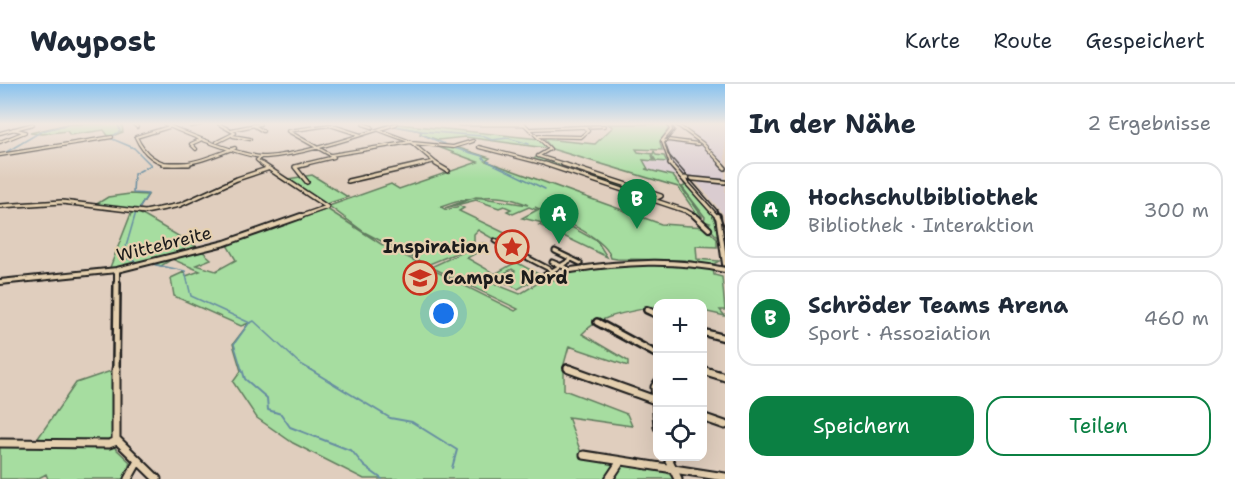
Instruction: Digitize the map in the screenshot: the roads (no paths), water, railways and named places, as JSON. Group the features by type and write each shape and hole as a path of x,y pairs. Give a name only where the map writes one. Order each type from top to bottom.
{"street":[{"path":"0,155 77,142"},
{"path":"139,142 148,154 165,165 189,164 235,148"},
{"path":"195,142 191,144 196,149"},
{"path":"218,142 261,157 332,142"},
{"path":"306,142 331,155 411,143 453,147 468,142"},
{"path":"530,159 550,150 544,142"},
{"path":"663,142 668,161 718,216 725,264"},
{"path":"688,142 698,144 725,168"},
{"path":"411,143 432,162 448,171"},
{"path":"479,147 530,159 693,214 706,223 709,229"},
{"path":"307,182 295,167 334,158 331,155"},
{"path":"538,156 661,196 653,200"},
{"path":"0,206 62,202 142,212 180,205 237,179 267,169 257,160 261,157"},
{"path":"354,180 432,162"},
{"name":"Wittebreite","path":"0,282 117,270 225,243 327,206 267,169"},
{"path":"684,178 725,183"},
{"path":"495,241 553,271"},
{"path":"555,251 580,263"},
{"path":"545,276 572,259"},
{"path":"552,262 571,270 657,260 725,270"},
{"path":"117,270 117,441 157,479"},
{"path":"647,310 653,313"},
{"path":"597,322 653,353"},
{"path":"707,333 725,338"},
{"path":"567,368 653,399"},
{"path":"707,372 725,377"},
{"path":"707,419 725,424"},
{"path":"0,443 109,444 117,441"},
{"path":"584,455 725,477"},
{"path":"128,479 138,461"},
{"path":"609,479 621,461"},
{"path":"669,461 678,479"}],"waterway":[{"path":"3,154 23,142"},
{"path":"121,142 134,148 151,165 134,174 133,193 148,194 139,209"},
{"path":"441,142 447,145"},
{"path":"524,142 529,144"},
{"path":"454,148 482,156 485,160"},
{"path":"487,161 545,189"},
{"path":"136,212 123,257 137,262"},
{"path":"152,264 185,271 191,296 250,323 254,321 299,363 311,370"},
{"path":"242,370 234,344 249,323"},
{"path":"242,369 245,379 267,398 268,410 281,414 290,427 352,451 364,466 382,479"},
{"path":"309,369 390,418 412,422 457,450 452,468"}],"tram line":[{"path":"665,142 668,154 717,210 725,227"}],"place":[{"name":"Schröder Teams Arena","path":"637,229"},
{"name":"Hochschulbibliothek","path":"559,244"},
{"name":"Inspiration","path":"512,247"},
{"name":"Campus Nord","path":"420,278"}]}
